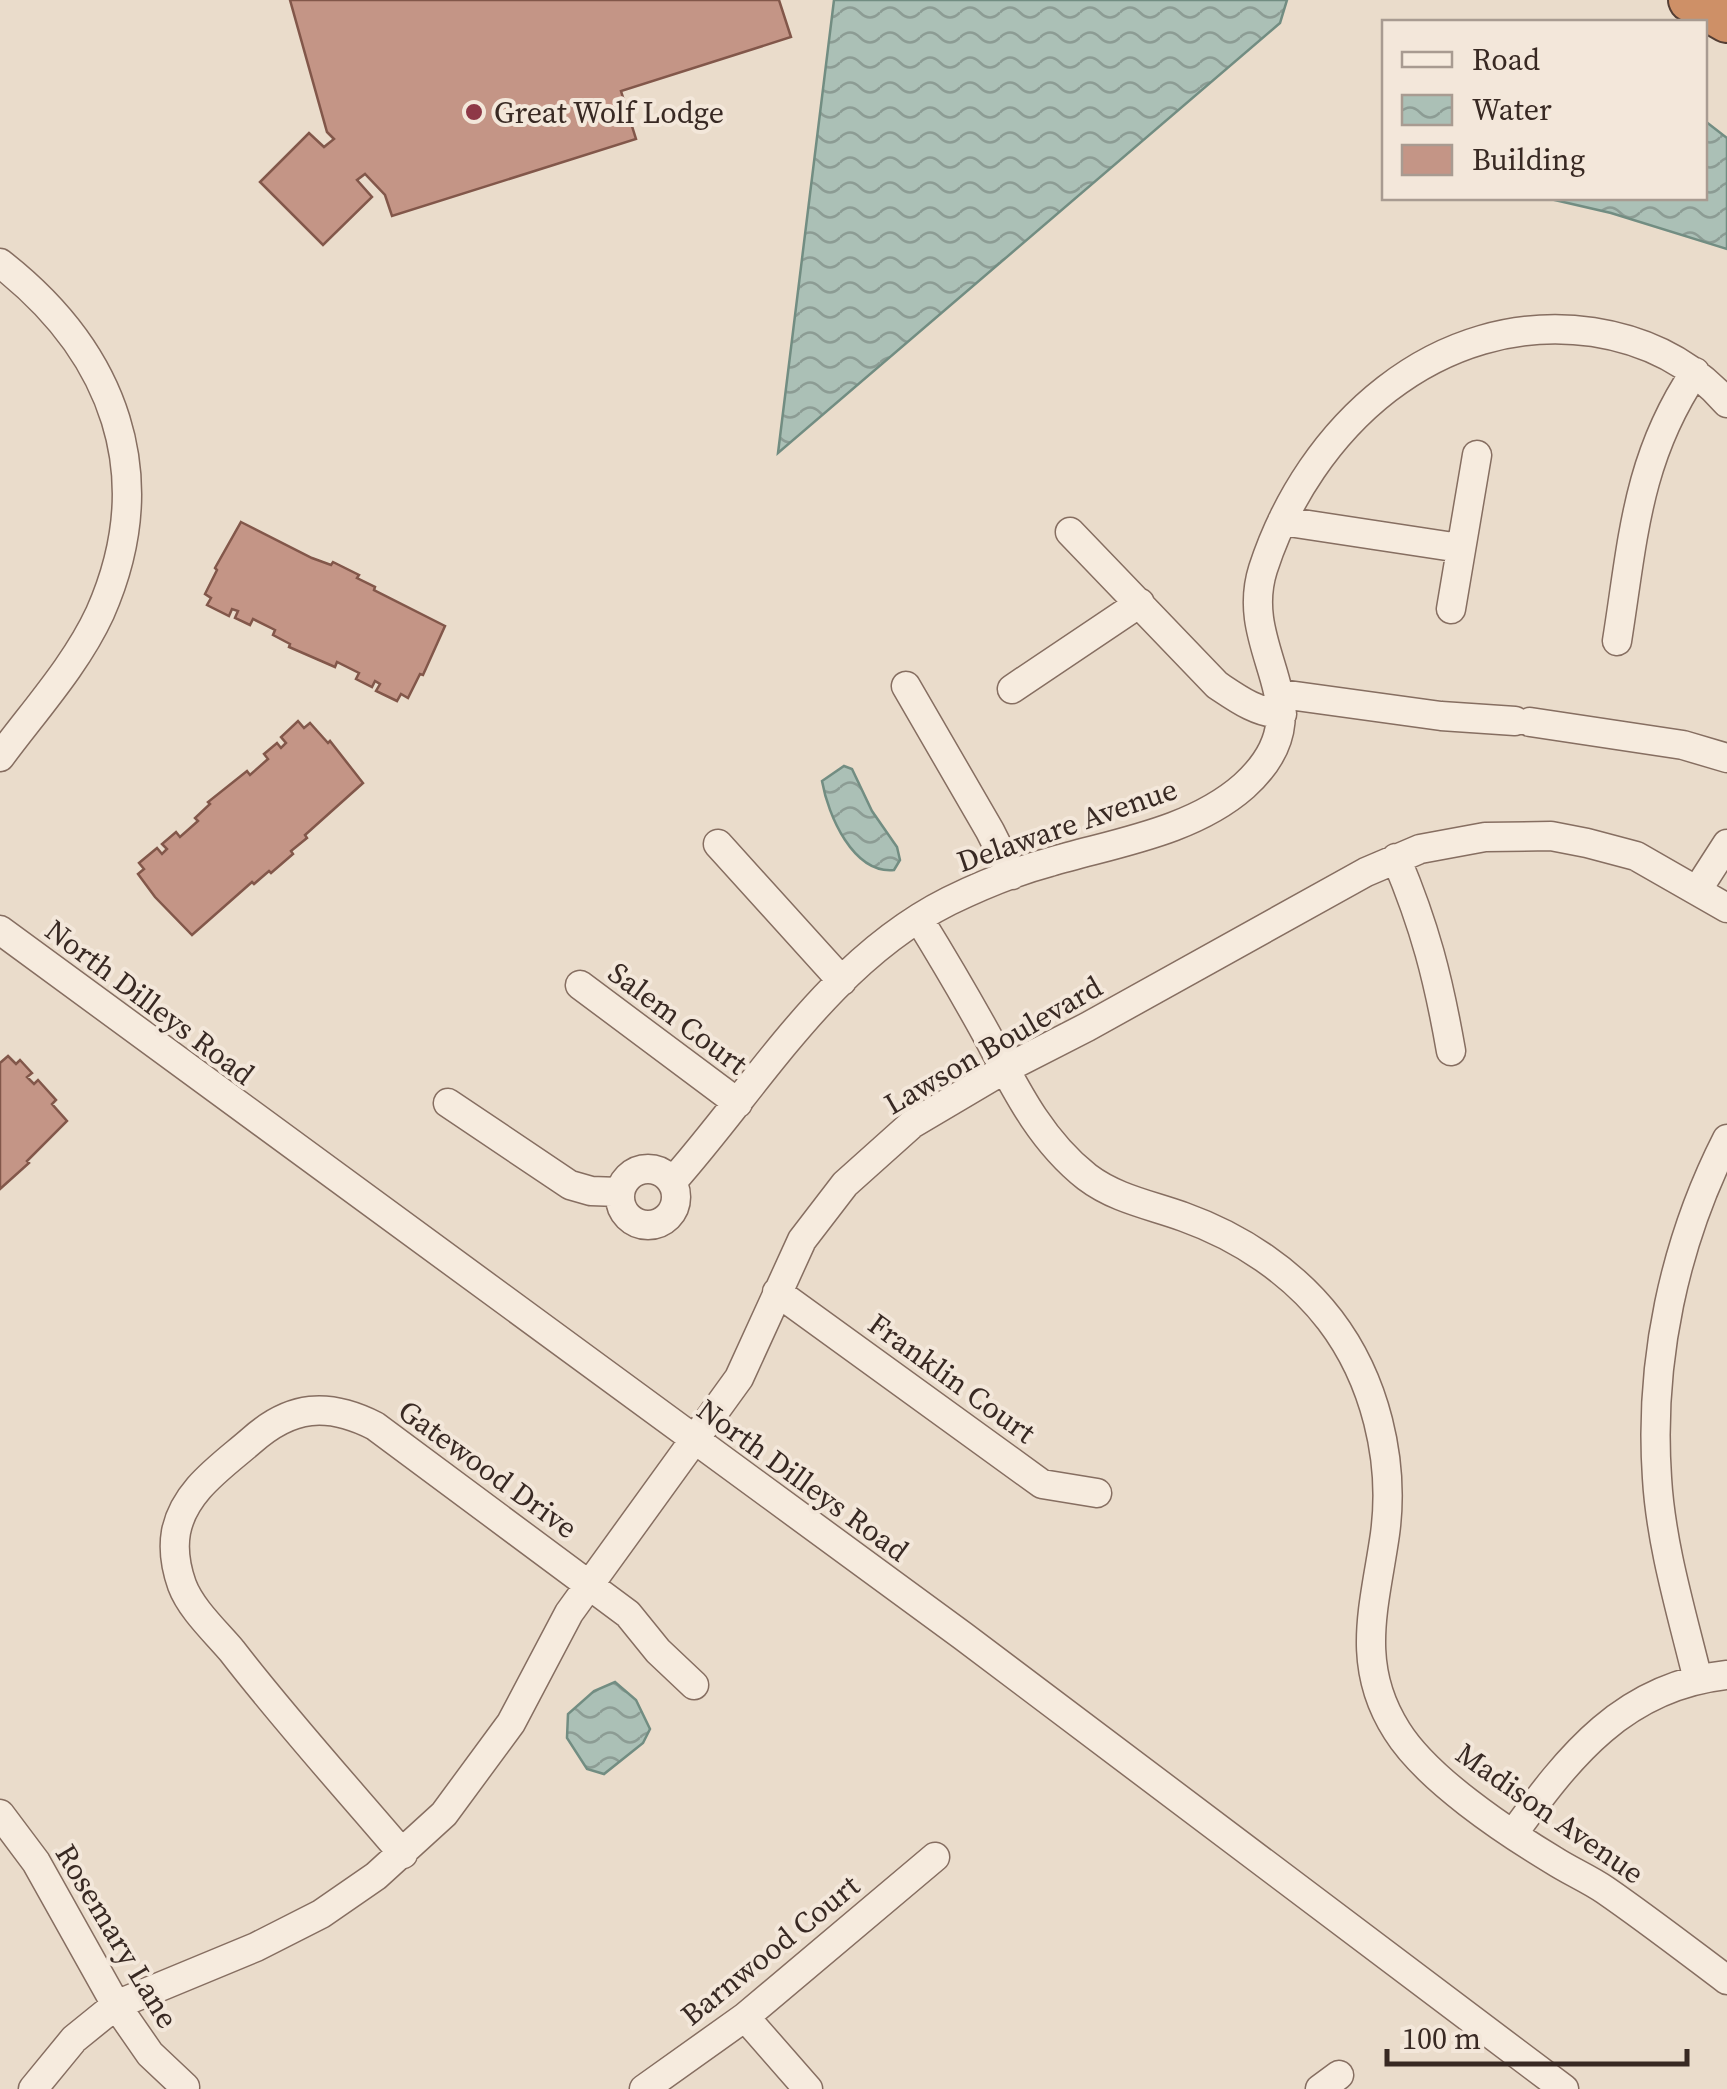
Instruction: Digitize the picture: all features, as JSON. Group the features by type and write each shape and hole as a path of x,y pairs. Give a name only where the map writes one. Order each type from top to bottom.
{"highway":[{"path":"1690,0 1727,21"}],"street":[{"path":"0,263 48,303 89,356 114,410 126,491 122,542 114,577 98,616 83,643 0,757"},
{"path":"1282,704 1260,637 1256,597 1282,521 1310,474 1374,399 1414,367 1482,338 1521,330 1568,329 1657,350 1695,372 1727,403"},
{"path":"1617,642 1642,482 1655,444 1695,372"},
{"path":"1451,610 1477,455"},
{"path":"1282,521 1460,548"},
{"path":"1070,532 1218,685 1268,714 1282,704 1522,722 1683,745 1727,758"},
{"path":"1012,689 1140,603"},
{"path":"906,686 1012,875"},
{"name":"Delaware Avenue","path":"619,1192 623,1212 634,1222 656,1225 673,1211 677,1198 673,1181 808,1016 874,952 948,902 1012,875 1149,835 1206,810 1256,774 1280,728 1282,704"},
{"name":"Lawson Boulevard","path":"33,2089 74,2039 116,2004 256,1948 321,1914 404,1854 444,1814 511,1723 569,1613 739,1378 802,1240 845,1184 912,1124 1005,1069 1396,858 1448,842 1485,836 1551,836 1636,856 1727,908"},
{"path":"718,844 842,981"},
{"path":"1698,889 1727,844"},
{"path":"1396,858 1424,923 1438,973 1451,1051"},
{"name":"Madison Avenue","path":"919,920 950,967 1036,1124 1064,1158 1114,1193 1235,1239 1274,1265 1332,1322 1356,1362 1379,1420 1386,1468 1385,1533 1370,1620 1370,1654 1386,1711 1398,1734 1431,1772 1514,1834 1602,1888 1727,1980"},
{"name":"North Dilleys Road","path":"0,930 962,1636 1564,2089"},
{"name":"Salem Court","path":"580,985 738,1103"},
{"path":"448,1103 570,1184 591,1191 619,1192 630,1174 646,1169 660,1170 673,1181"},
{"path":"1698,1680 1674,1585 1657,1481 1660,1355 1674,1281 1696,1206 1727,1139"},
{"name":"Franklin Court","path":"777,1292 1042,1484 1097,1494"},
{"name":"Gatewood Drive","path":"404,1854 189,1598 174,1556 182,1510 194,1492 260,1433 284,1417 335,1410 376,1426 628,1614 694,1686"},
{"path":"1514,1834 1564,1765 1600,1728 1628,1710 1698,1680 1727,1675"},
{"name":"Rosemary Lane","path":"0,1814 36,1862 116,2004 150,2054 185,2087"},
{"name":"Barnwood Court","path":"644,2089 745,2017 935,1857"},
{"path":"745,2017 808,2089"}],"water":[{"path":"834,0 1287,0 1280,23 778,453"},
{"path":"1707,123 1727,138 1727,249 1555,200 1707,200"},
{"path":"844,766 852,769 872,811 897,847 900,860 894,870 866,863 837,825 822,781"},
{"path":"615,1682 636,1700 650,1729 643,1743 604,1774 587,1769 567,1738 568,1714 594,1691"}],"building":[{"name":"Great Wolf Lodge","path":"290,0 779,0 791,37 621,91 636,139 392,216 385,195 365,174 357,180 372,197 323,245 260,182 309,133 324,147 334,139 327,132"},
{"path":"241,522 312,558 331,565 333,562 359,575 357,578 375,587 374,590 445,626 408,698 401,694 397,701 376,691 380,684 375,681 372,687 356,679 359,673 337,662 335,667 289,647 273,635 275,630 253,619 250,625 235,618 238,611 232,609 229,616 207,605 211,598 205,594 215,568"},
{"path":"298,721 304,728 310,723 330,741 363,783 305,835 307,838 291,851 293,854 271,873 252,882 192,935 138,874 144,869 139,863 157,848 162,854 167,849 162,844 176,832 180,837 198,821 195,818 208,802 247,771 250,775 268,759 264,754 277,743 281,748 286,743 281,737"},
{"path":"8,1056 16,1064 20,1060 32,1073 27,1077 34,1084 38,1080 56,1100 52,1104 67,1121 0,1189 0,1063"}],"place":[{"name":"Great Wolf Lodge","path":"474,112"}]}
